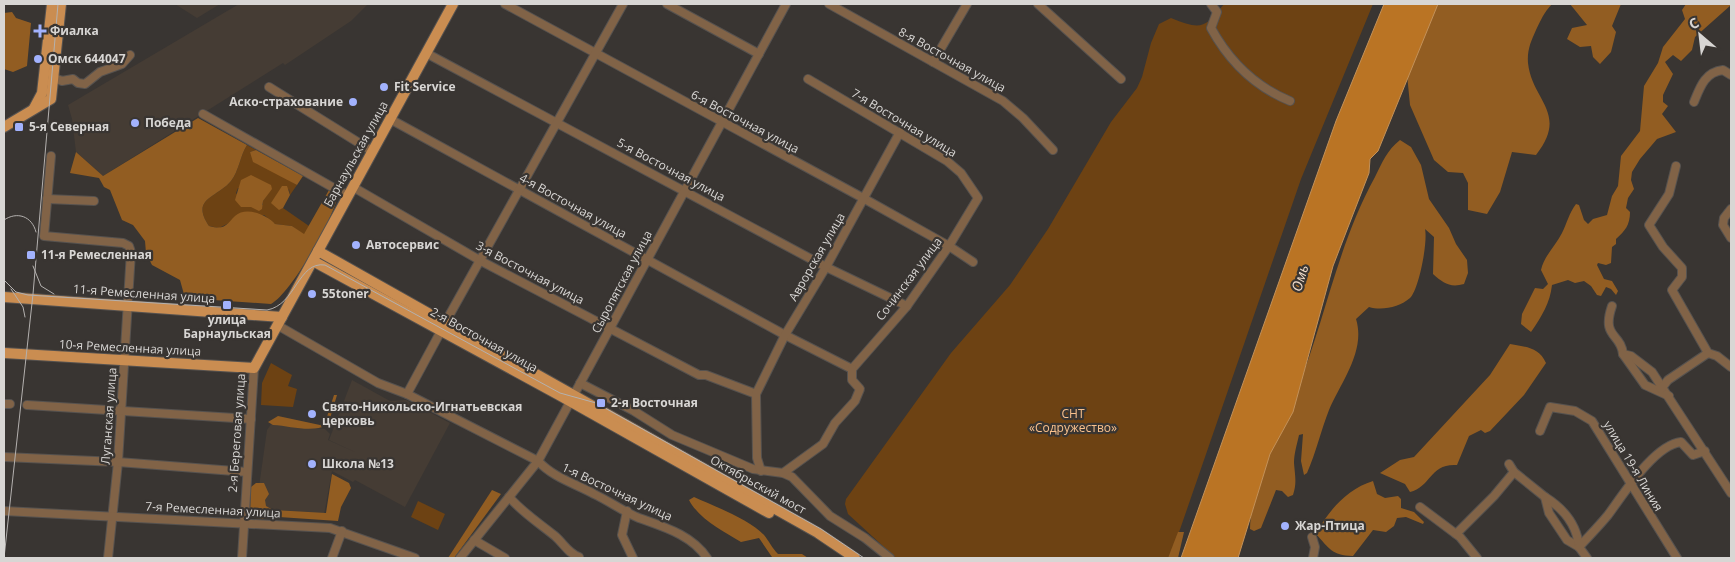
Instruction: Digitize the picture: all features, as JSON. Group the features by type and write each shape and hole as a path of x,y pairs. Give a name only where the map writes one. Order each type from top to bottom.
{"main road":[{"path":"4,127 51,99 54,78 55,19 52,4"},
{"path":"32,110 42,93 55,19 61,4"},
{"name":"Барнаульская улица","path":"279,321 453,4"},
{"name":"2-я Восточная улица","path":"318,251 443,327"},
{"name":"2-я Восточная улица","path":"313,261 443,327 644,440"},
{"name":"11-я Ремесленная улица","path":"4,297 127,305 279,321"},
{"name":"2-я Береговая улица","path":"254,368 279,321"},
{"name":"10-я Ремесленная улица","path":"4,353 254,368"},
{"name":"Октябрьский мост","path":"644,440 845,558"},
{"name":"Октябрьский мост","path":"644,440 818,533 855,558"}],"street":[{"name":"6-я Восточная улица","path":"505,4 864,198 949,246 973,262"},
{"path":"408,394 443,327 623,4"},
{"path":"667,4 759,54"},
{"name":"Сыропятская улица","path":"460,558 538,461 786,4"},
{"name":"8-я Восточная улица","path":"829,4 1003,102 1023,118 1053,150"},
{"path":"933,62 967,4"},
{"path":"1038,4 1121,79"},
{"path":"1211,4 1217,12 1211,28 1227,54 1254,81 1290,100"},
{"name":"5-я Восточная улица","path":"426,53 826,267 907,306"},
{"path":"54,78 62,81 73,79 78,83 85,84 100,72 122,64 130,55"},
{"path":"1694,102 1700,86 1709,74 1722,70 1731,75"},
{"name":"7-я Восточная улица","path":"808,79 900,132 954,167 971,185 978,198"},
{"path":"269,86 372,151"},
{"name":"3-я Восточная улица","path":"204,114 699,375 706,375 756,394"},
{"name":"4-я Восточная улица","path":"390,119 785,335 852,369"},
{"name":"Аврорская улица","path":"756,394 785,335 826,267 900,132"},
{"path":"51,156 47,198 94,201"},
{"path":"1676,166 1669,194 1649,225 1663,247 1682,268 1682,277 1672,290 1708,353 1717,356 1731,367"},
{"name":"Луганская улица","path":"47,198 44,236 124,243 129,246 118,462 108,558"},
{"name":"Сочинская улица","path":"852,369 907,306 949,246 978,198"},
{"path":"1731,209 1724,218 1723,225 1731,238"},
{"path":"1612,306 1609,323 1611,332 1622,345 1624,354 1645,385 1661,389"},
{"name":"1-я Восточная улица","path":"279,321 378,383 408,394 538,461 548,471 563,480 585,489 638,517 656,522 699,546 707,558"},
{"path":"1661,389 1708,353"},
{"path":"1624,354 1631,356 1646,366 1661,389 1669,396 1731,493"},
{"name":"2-я Береговая улица","path":"242,558 254,368"},
{"path":"784,473 823,444 835,423 855,401 860,389 852,380 852,369"},
{"path":"580,383 634,411 672,435 761,471 784,473 792,477 830,516 866,538 890,558"},
{"path":"756,394 757,458 761,471"},
{"path":"27,405 251,419"},
{"name":"улица 19-я Линия","path":"1540,431 1550,407 1564,408 1587,416 1592,421 1629,484 1677,558"},
{"path":"1579,547 1608,514 1629,484 1674,443 1681,442 1693,455 1705,452"},
{"path":"4,458 118,462 247,472"},
{"path":"1509,464 1514,472 1545,497 1560,506 1578,532 1579,547"},
{"path":"1456,534 1494,496 1514,472"},
{"path":"1545,497 1549,513 1567,540 1579,547 1586,558"},
{"path":"509,498 525,514 563,544 570,554 579,557"},
{"path":"1420,507 1456,534 1477,558"},
{"name":"7-я Ремесленная улица","path":"4,511 244,523 342,531 415,558"},
{"path":"627,511 622,534 633,558"},
{"path":"332,558 342,531"},
{"path":"1312,536 1315,547 1313,558"},
{"path":"474,540 505,558"}],"shaded area":[{"path":"175,4 220,4 197,18"},
{"path":"239,4 368,4 351,21 285,65 283,63 103,176 76,152 72,119 68,105"},
{"path":"1429,4 1552,4 1543,16 1534,34 1528,54 1531,76 1549,117 1549,128 1545,141 1536,155 1512,152 1500,192 1487,214 1468,210 1468,183 1463,173 1448,172 1434,160 1410,105 1406,64"},
{"path":"1570,4 1621,4 1612,26 1616,32 1611,52 1600,64 1593,57 1591,46 1580,47 1567,39 1572,28 1587,25"},
{"path":"1686,4 1731,5 1695,37 1692,50 1681,61 1673,55 1665,62 1673,74 1663,95 1663,102 1668,106 1662,114 1676,132 1657,139 1632,172 1631,180 1634,189 1628,198 1626,208 1630,212 1628,224 1616,239 1616,244 1612,247 1611,263 1606,265 1598,263 1597,265 1604,279 1612,281 1618,291 1616,295 1611,289 1606,287 1601,296 1597,295 1591,286 1584,281 1575,283 1568,280 1552,285 1545,309 1531,332 1521,324 1522,314 1535,288 1543,289 1548,284 1541,270 1547,255 1562,233 1574,207 1576,204 1579,205 1584,220 1588,224 1593,219 1607,215 1612,196 1618,186 1621,156 1640,131 1644,86 1658,63 1663,47 1685,19 1682,10"},
{"path":"12,12 16,18 31,23 27,66 13,72 4,69 4,13"},
{"path":"198,118 247,145 231,181 204,204 202,210 209,226 222,227 240,213 250,212 262,215 275,224 292,226 304,234 329,190 336,202 326,226 299,273 289,287 271,304 185,298 180,280 152,265 146,253 145,241 133,225 122,220 110,190 104,187 99,178 70,173 76,152 103,176"},
{"path":"1400,140 1411,147 1421,165 1429,199 1449,228 1456,244 1467,260 1468,273 1464,284 1447,284 1433,274 1434,237 1425,229 1425,244 1417,286 1406,301 1396,306 1379,309 1369,307 1356,319 1358,343 1355,354 1329,410 1307,473 1304,475 1301,461 1303,434 1299,435 1295,453 1293,495 1288,497 1282,491 1276,490 1261,528 1254,531 1250,529 1255,492 1267,458 1307,363 1341,255 1362,203 1388,152"},
{"path":"256,150 303,176 297,185 253,162 250,152"},
{"path":"251,175 271,185 272,189 263,201 262,209 259,211 251,207 241,207 235,200 241,180"},
{"path":"282,186 287,186 290,195 283,208 279,210 271,203"},
{"path":"1510,344 1527,347 1536,351 1546,363 1524,395 1490,431 1485,433 1481,430 1469,436 1457,465 1448,465 1441,468 1417,489 1410,492 1405,484 1380,473 1400,460 1414,457 1490,375"},
{"path":"352,380 390,401 406,400 450,423 405,507 355,480 353,482 332,471 324,515 255,515 267,430 272,423 325,429 330,434 328,440 357,453 329,440"},
{"path":"334,395 337,395 328,425 308,429 273,425 268,422 278,416 320,425 325,423"},
{"path":"332,474 349,483 351,488 341,507 338,521 279,517 266,519 255,518 250,514 251,487 256,483 264,483 269,494 265,500 266,506 273,510 326,513"},
{"path":"1373,481 1377,494 1385,498 1398,496 1401,499 1401,508 1414,512 1424,522 1423,524 1406,517 1397,518 1394,526 1386,532 1373,530 1353,556 1335,553 1316,534 1326,517 1339,502 1355,489"},
{"path":"492,490 501,494 454,558 448,558"},
{"path":"694,497 731,513 758,529 778,554 802,554 808,558 771,558 759,538 741,542 712,524 699,513 689,500"},
{"path":"1178,532 1184,532 1178,558 1168,558"}],"green space":[{"name":"СНТ «Содружество»","path":"1224,4 1373,4 1301,179 1176,541 1168,558 896,558 848,514 845,504 846,499 951,353 1010,285 1048,229 1111,122 1137,88 1159,24 1171,18 1189,24 1201,25 1212,18"},
{"path":"247,145 256,150 250,152 257,164 271,169 297,185 290,195 289,189 278,209 283,208 309,226 304,235 292,226 275,224 264,215 233,221 219,228 209,226 202,210 204,204 231,181","holes":["238,188 271,189 263,201 263,205 247,207 236,193"]},
{"path":"271,363 292,375 288,386 297,389 293,407 261,405 262,383"},
{"path":"418,501 445,514 438,530 411,517"}],"water":[{"name":"Омь","path":"1384,4 1438,4 1378,151 1370,159 1369,173 1333,266 1293,412 1270,454 1238,558 1181,558 1336,121"}],"tram line":[{"path":"4,558 33,294 58,4"},
{"path":"4,220 14,216 23,217 31,222 36,232"},
{"path":"4,280 16,292 28,295 267,310 277,306 284,300 302,276 309,270 316,266 325,265 560,393 596,403 821,529 864,558"},
{"path":"33,266 41,286 54,294"},
{"path":"11,289 23,307 25,317"}],"place":[{"name":"Фиалка","path":"40,31"},
{"name":"Омск 644047","path":"38,59"},
{"name":"Fit Service","path":"384,87"},
{"name":"Аско-страхование","path":"353,102"},
{"name":"Победа","path":"135,123"},
{"name":"5-я Северная","path":"19,127"},
{"name":"Автосервис","path":"356,245"},
{"name":"11-я Ремесленная","path":"31,255"},
{"name":"55toner","path":"312,294"},
{"name":"улица Барнаульская","path":"227,305"},
{"name":"2-я Восточная","path":"601,403"},
{"name":"Свято-Никольско-Игнатьевская церковь","path":"312,414"},
{"name":"Школа №13","path":"312,464"},
{"name":"Жар-Птица","path":"1285,526"}]}
